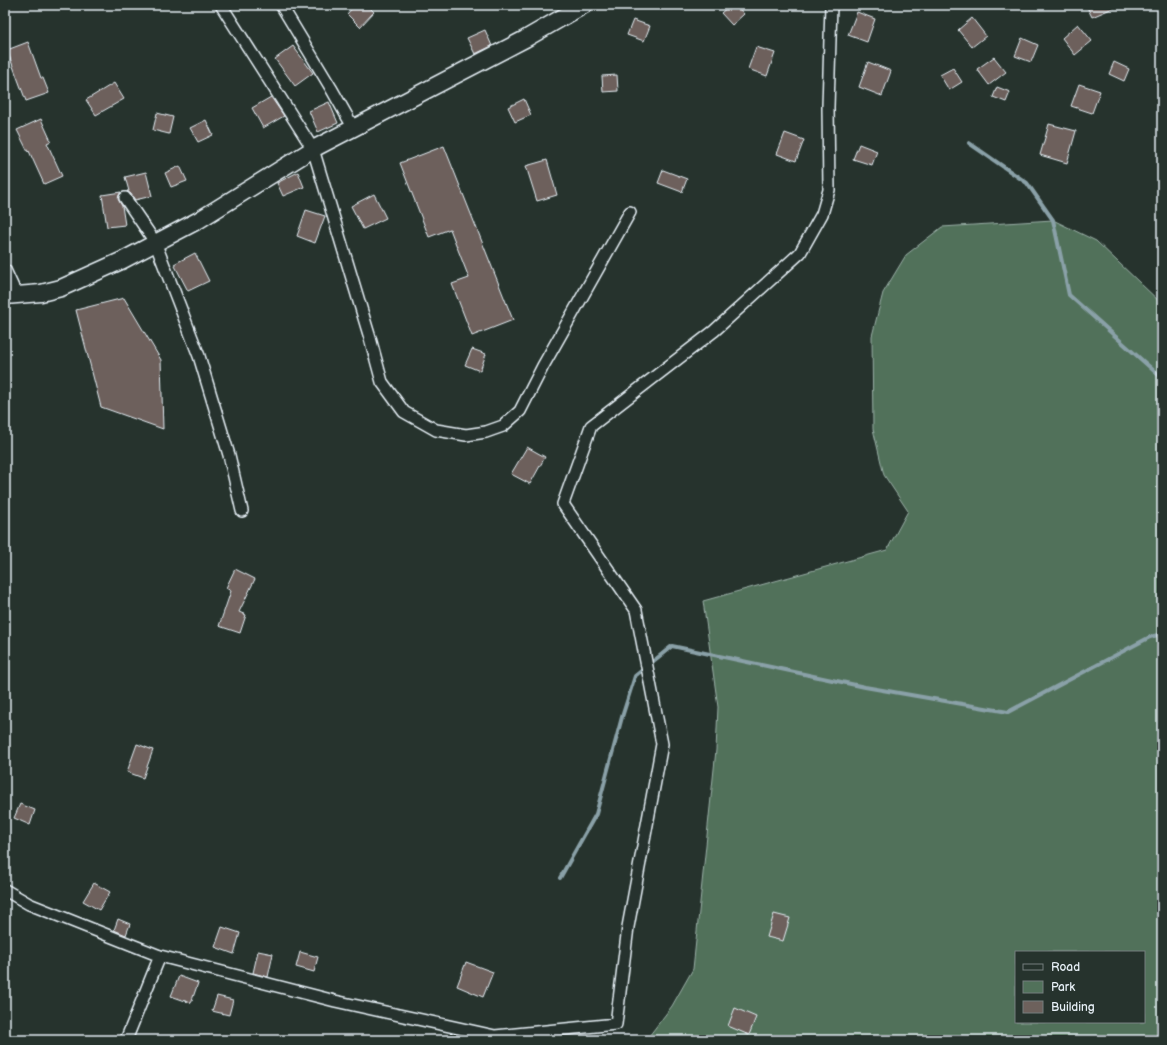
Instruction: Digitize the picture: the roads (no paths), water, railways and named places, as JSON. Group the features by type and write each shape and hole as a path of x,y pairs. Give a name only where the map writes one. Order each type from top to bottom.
{"main road":[{"path":"11,296 41,293 61,288 122,260 199,220 313,149 525,39 584,5"}],"street":[{"path":"221,5 313,149 382,382 404,412 436,430 466,435 486,432 503,426 520,411 543,366 630,212"},
{"path":"281,5 335,94 353,128"},
{"path":"5,890 29,904 160,956 335,1001 495,1036 616,1024 628,927 662,744 636,610 563,504 591,426 714,331 800,253 822,214 829,190 828,107 832,5"},
{"path":"125,198 155,242 200,356 229,455 242,511"},
{"path":"5,270 11,296"},
{"path":"126,1040 160,956"}],"waterway":[{"path":"969,143 1027,183 1053,220 1069,295 1162,378"},
{"path":"560,878 596,814 622,717 635,676 672,646 865,687 1008,712 1150,637 1162,634"}]}
